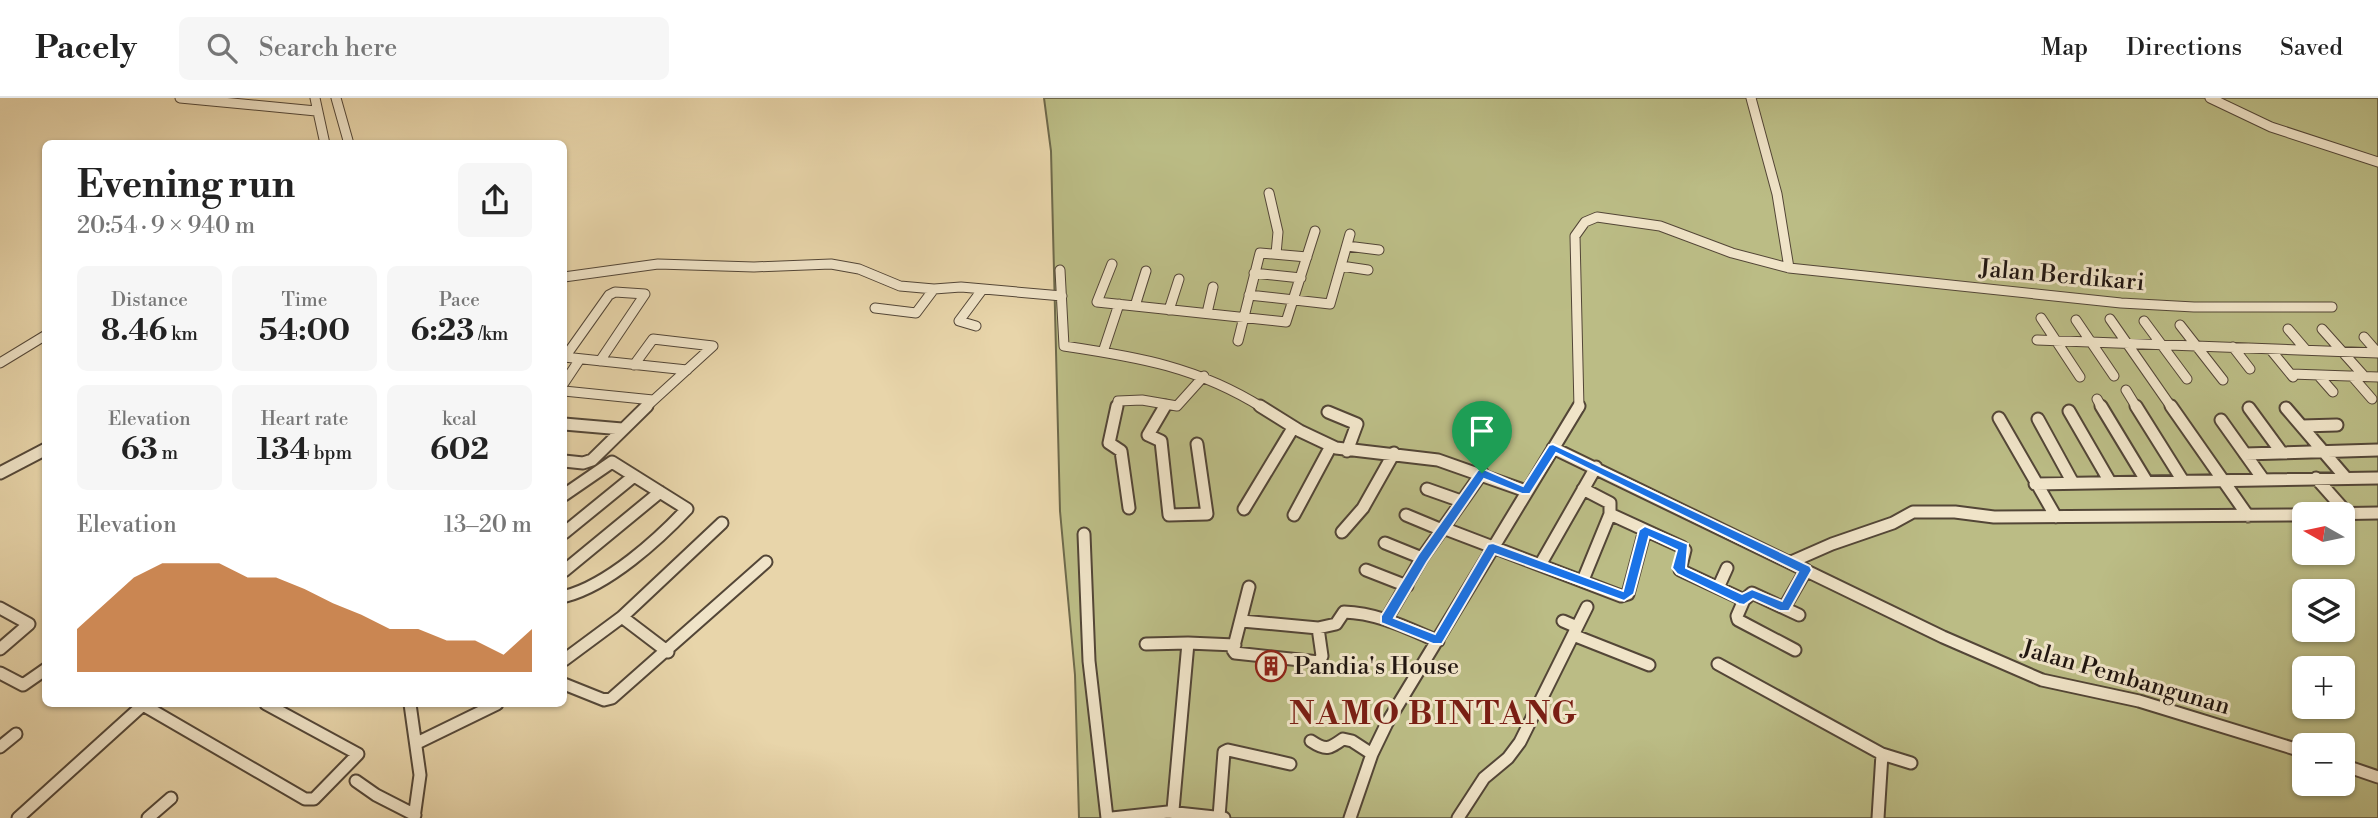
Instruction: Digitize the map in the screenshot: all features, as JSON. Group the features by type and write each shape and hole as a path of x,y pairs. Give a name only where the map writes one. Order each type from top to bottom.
{"street":[{"path":"180,98 316,102"},
{"path":"238,98 316,102"},
{"path":"336,98 348,140"},
{"path":"1751,98 1777,194 1789,268"},
{"path":"2210,98 2237,114 2270,127 2378,162"},
{"path":"316,102 324,140"},
{"path":"1269,193 1278,232 1276,254"},
{"name":"Jalan Berdikari","path":"1350,818 1372,754 1400,701 1579,408 1575,236 1585,222 1597,217 1660,226 1732,253 1789,268 2121,303 2194,307 2332,307"},
{"path":"1112,264 1097,302 1286,322 1315,231"},
{"path":"1249,295 1330,304 1350,234"},
{"path":"1347,246 1379,250"},
{"path":"1238,341 1260,253 1307,257"},
{"path":"567,278 658,264 754,267 831,264 867,272 890,284 1062,296"},
{"path":"1341,266 1368,270"},
{"path":"1060,270 1064,346 1139,358 1204,376 1293,428 1331,446 1347,451 1394,453 1434,459 1482,473 1526,491"},
{"path":"1135,306 1146,271"},
{"path":"1254,273 1301,278"},
{"path":"1169,310 1179,279"},
{"path":"1207,313 1213,287"},
{"path":"875,308 916,313 934,289"},
{"path":"976,326 959,321 982,290"},
{"path":"567,353 609,295 615,292 645,294 600,361"},
{"path":"1103,352 1119,304"},
{"path":"2041,317 2080,377"},
{"path":"2110,319 2248,516"},
{"path":"2076,320 2114,376"},
{"path":"2144,321 2187,379"},
{"path":"2180,325 2223,380"},
{"path":"2288,329 2306,350"},
{"path":"2322,329 2342,351 2372,399"},
{"path":"0,363 42,337"},
{"path":"2364,337 2378,353"},
{"path":"567,461 583,463 592,460 653,400 712,349 712,345 653,339 634,365"},
{"path":"2037,340 2378,353"},
{"path":"2233,347 2250,369"},
{"path":"2270,349 2292,375 2378,377"},
{"path":"567,357 687,370"},
{"path":"567,378 580,359"},
{"path":"2318,375 2333,392"},
{"path":"1129,508 1121,451 1109,443 1118,401 1142,400 1177,406 1204,376"},
{"path":"2126,390 2183,481"},
{"path":"567,391 653,400"},
{"path":"2097,399 2147,482"},
{"path":"1166,405 1148,435 1161,441 1169,515 1207,514 1197,444"},
{"path":"2249,408 2282,453"},
{"path":"2286,408 2346,478"},
{"path":"2069,411 2110,482"},
{"path":"1328,412 1357,424 1347,451"},
{"path":"2000,418 2056,517"},
{"path":"2038,419 2073,483"},
{"path":"2221,420 2263,480"},
{"path":"567,424 622,429"},
{"path":"2302,426 2337,425"},
{"path":"1244,509 1293,428"},
{"path":"1294,516 1331,446"},
{"name":"Jalan Pembangunan","path":"1553,448 1959,645 2042,680 2139,701 2292,749"},
{"path":"2245,454 2378,450"},
{"path":"0,473 42,451"},
{"path":"1342,532 1363,508 1394,453"},
{"path":"567,493 609,462 615,463 686,508 685,512 616,570 582,591 567,594"},
{"path":"1540,565 1596,467"},
{"path":"1386,620 1422,558 1482,473"},
{"path":"567,531 634,476"},
{"path":"2316,478 2337,502"},
{"path":"2035,484 2378,478"},
{"path":"1427,489 1461,501"},
{"path":"1583,489 1610,503 1610,514 1583,580"},
{"path":"567,569 660,492"},
{"path":"1791,562 1893,523 1913,512 1955,512 1994,517 2292,515"},
{"path":"2356,513 2378,513"},
{"path":"1610,514 1683,547 1679,569 1744,600"},
{"path":"1406,515 1583,580 1616,595 1627,595 1645,530"},
{"path":"567,658 622,617 722,523"},
{"path":"1084,534 1089,661 1107,818"},
{"path":"1385,543 1422,558"},
{"path":"567,685 604,700 610,699 667,652 766,562"},
{"path":"1718,588 1727,568"},
{"path":"1366,570 1407,586"},
{"path":"1784,608 1806,570"},
{"path":"1248,587 1233,650 1235,653 1319,662 1322,656 1318,628"},
{"path":"1795,650 1736,618 1744,600 1752,593 1799,615"},
{"path":"1458,818 1484,778 1508,758 1520,742 1587,607"},
{"path":"0,608 29,624 0,649"},
{"path":"1242,621 1318,628 1336,624 1345,612 1363,613 1438,641"},
{"path":"622,617 667,652"},
{"path":"1563,621 1575,631 1649,665"},
{"path":"1146,643 1235,645"},
{"path":"1173,810 1188,643"},
{"path":"1718,664 1882,754 1911,763"},
{"path":"0,673 23,685 42,672"},
{"path":"18,818 141,707"},
{"path":"149,707 305,799 314,799 355,761 358,754 278,707"},
{"path":"356,780 376,795 415,816 420,775 411,707"},
{"path":"417,743 491,707"},
{"path":"0,747 16,734"},
{"path":"1311,741 1330,750 1343,739 1352,741 1372,754"},
{"path":"1112,818 1147,811 1173,810 1222,817 1224,752 1228,750 1290,764"},
{"path":"1878,818 1882,754"},
{"path":"2355,769 2378,777"},
{"path":"148,818 171,798"}],"green space":[{"path":"1044,98 2378,98 2378,818 1079,818 1075,675 1060,511 1051,151"}],"place":[{"name":"Pandia's House","path":"1271,666"}],"district":[{"name":"NAMO BINTANG","path":"1434,713"}],"route":[{"path":"1553,448 1806,570 1784,608 1752,593 1744,600 1681,571 1679,568 1685,550 1683,547 1645,530 1628,594 1624,596 1493,548 1438,641 1386,620 1422,558 1482,473 1526,491 1553,448"}]}
